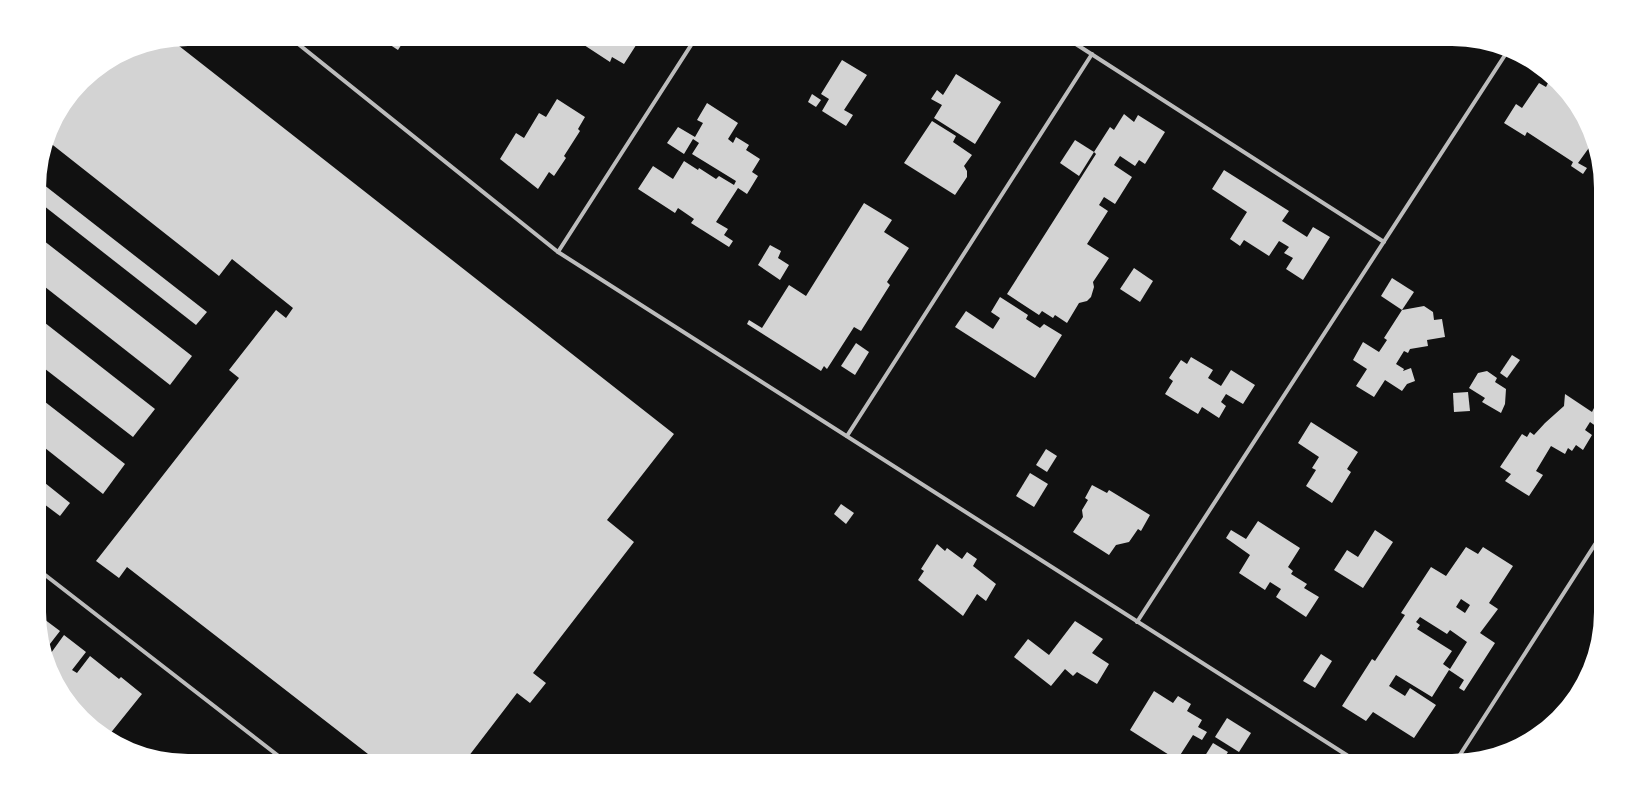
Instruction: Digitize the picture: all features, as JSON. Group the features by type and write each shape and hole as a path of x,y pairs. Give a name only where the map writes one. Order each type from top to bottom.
{"street":[{"path":"301,46 558,252 1345,754"},
{"path":"558,252 690,46"},
{"path":"1079,46 1384,242"},
{"path":"847,436 1092,54"},
{"path":"1138,622 1504,56"},
{"path":"1460,754 1594,546"},
{"path":"46,575 277,754"}],"building":[{"path":"179,46 674,434 607,520 634,542 533,673 546,683 530,703 517,693 470,754 368,754 127,567 119,578 96,561 239,378 229,370 276,310 286,318 293,308 232,259 219,276 53,145 65,117 75,101 87,87 101,75 133,57 151,51"},
{"path":"392,46 401,46 398,50"},
{"path":"586,46 636,46 624,64 612,57 610,62"},
{"path":"842,60 867,75 844,110 853,115 846,126 822,111 829,99 821,94"},
{"path":"956,74 1001,102 975,144 934,118 942,105 931,99 937,90 943,95"},
{"path":"1539,83 1546,87 1548,83 1565,101 1583,133 1588,149 1578,163 1587,168 1583,174 1571,166 1573,162 1527,132 1525,136 1504,123 1516,104 1522,108"},
{"path":"812,94 821,100 816,107 808,102"},
{"path":"557,99 585,117 578,129 580,131 564,156 566,158 554,176 549,172 538,189 500,159 516,133 524,138 539,113 546,117"},
{"path":"707,103 738,123 728,139 733,143 736,137 749,145 746,150 760,159 752,172 758,176 747,194 738,188 716,222 728,229 724,235 733,241 729,247 691,223 694,219 678,208 675,213 638,189 653,166 673,179 684,161 698,170 699,168 716,179 719,176 734,185 736,181 692,154 699,143 693,139 684,154 667,143 678,127 695,137 703,123 697,120"},
{"path":"1124,114 1134,122 1138,115 1165,132 1145,164 1139,160 1135,166 1120,156 1114,165 1132,177 1115,204 1104,197 1099,205 1108,211 1087,244 1109,258 1093,282 1094,287 1091,297 1087,301 1079,303 1067,323 1055,315 1053,318 1042,311 1039,315 1007,294 1096,154 1094,152 1110,127 1114,130"},
{"path":"932,121 956,136 953,142 972,155 964,166 967,171 967,177 955,195 904,163"},
{"path":"1075,140 1094,152 1079,176 1060,163"},
{"path":"1224,170 1289,211 1282,221 1307,237 1313,227 1330,237 1303,280 1286,269 1293,258 1284,253 1289,247 1279,241 1269,256 1244,240 1240,246 1230,239 1247,212 1212,189"},
{"path":"46,186 207,312 196,325 46,207"},
{"path":"864,203 892,220 884,232 909,248 887,282 890,285 861,331 854,327 827,369 824,366 821,371 747,324 749,320 762,328 789,285 806,296"},
{"path":"46,242 192,356 170,385 46,288"},
{"path":"770,245 781,251 778,258 789,265 780,280 758,265"},
{"path":"1134,268 1153,281 1140,302 1120,289"},
{"path":"1392,278 1414,292 1402,310 1381,296"},
{"path":"1000,297 1028,315 1026,319 1040,328 1044,324 1062,335 1035,378 955,327 966,311 993,329 1000,318 991,312"},
{"path":"1424,306 1433,312 1434,320 1442,319 1445,337 1427,340 1428,346 1410,349 1408,353 1404,351 1396,364 1404,369 1403,371 1411,368 1415,381 1407,384 1402,391 1385,380 1374,397 1356,386 1367,369 1353,360 1363,342 1379,352 1387,340 1384,338 1402,310"},
{"path":"46,324 155,409 133,437 46,370"},
{"path":"856,343 869,352 855,375 841,366"},
{"path":"1512,355 1520,360 1507,378 1500,373"},
{"path":"1191,357 1213,370 1208,378 1221,386 1231,370 1255,385 1243,404 1226,394 1221,402 1226,406 1219,418 1202,407 1198,414 1165,394 1173,381 1169,378 1181,360 1187,364"},
{"path":"1487,371 1497,378 1495,382 1506,389 1505,404 1501,413 1482,402 1485,398 1469,388 1478,373"},
{"path":"1468,392 1470,411 1454,412 1453,393"},
{"path":"1565,394 1592,412 1594,408 1594,425 1590,422 1585,430 1592,435 1583,450 1576,445 1572,451 1568,448 1565,454 1551,446 1536,471 1543,475 1529,496 1505,481 1511,474 1500,467 1522,434 1527,437 1530,432 1534,435 1564,406"},
{"path":"46,403 125,464 103,494 46,449"},
{"path":"1311,422 1358,452 1347,469 1351,472 1332,503 1306,486 1316,470 1312,468 1319,457 1298,443"},
{"path":"1046,449 1057,456 1047,472 1036,465"},
{"path":"1030,473 1048,484 1034,507 1016,496"},
{"path":"46,484 70,503 60,516 46,506"},
{"path":"1092,485 1107,493 1109,490 1150,515 1141,531 1138,529 1129,542 1116,545 1109,555 1073,532 1083,517 1082,510 1088,500 1085,498"},
{"path":"841,504 854,513 846,524 834,514"},
{"path":"1258,521 1300,548 1288,567 1293,571 1291,574 1307,584 1304,588 1319,597 1306,617 1276,597 1281,589 1270,582 1265,590 1239,573 1250,555 1226,538 1231,530 1246,539"},
{"path":"1375,530 1393,542 1363,588 1334,570 1347,550 1358,557"},
{"path":"937,544 945,551 947,548 962,559 967,552 977,559 973,566 996,584 986,601 977,594 963,616 918,580 924,571 921,569"},
{"path":"1466,547 1478,554 1483,547 1513,566 1489,603 1498,609 1480,633 1495,643 1464,691 1459,688 1464,680 1449,670 1432,697 1396,675 1389,686 1405,696 1410,688 1436,705 1414,738 1373,712 1366,721 1342,706 1372,659 1375,661 1405,615 1401,613 1431,567 1446,576","holes":["1461,599 1470,605 1465,613 1456,607","1420,617 1447,634 1450,630 1467,642 1450,669 1443,664 1452,651 1417,629 1420,625 1416,622"]},
{"path":"46,620 60,631 50,644"},
{"path":"1075,621 1103,639 1092,653 1109,664 1097,684 1077,672 1073,676 1065,669 1051,686 1014,657 1028,639 1049,655"},
{"path":"64,635 86,652 72,670 77,673 90,656 119,679 121,677 142,694 112,732 87,713 75,699 57,667 52,652"},
{"path":"1321,654 1332,661 1315,688 1303,681"},
{"path":"1154,691 1173,703 1178,696 1191,704 1187,711 1202,720 1198,727 1207,732 1202,740 1193,735 1181,754 1168,754 1130,730"},
{"path":"1227,718 1251,733 1239,752 1215,737"},
{"path":"1213,743 1228,752 1227,754 1206,754"}]}
